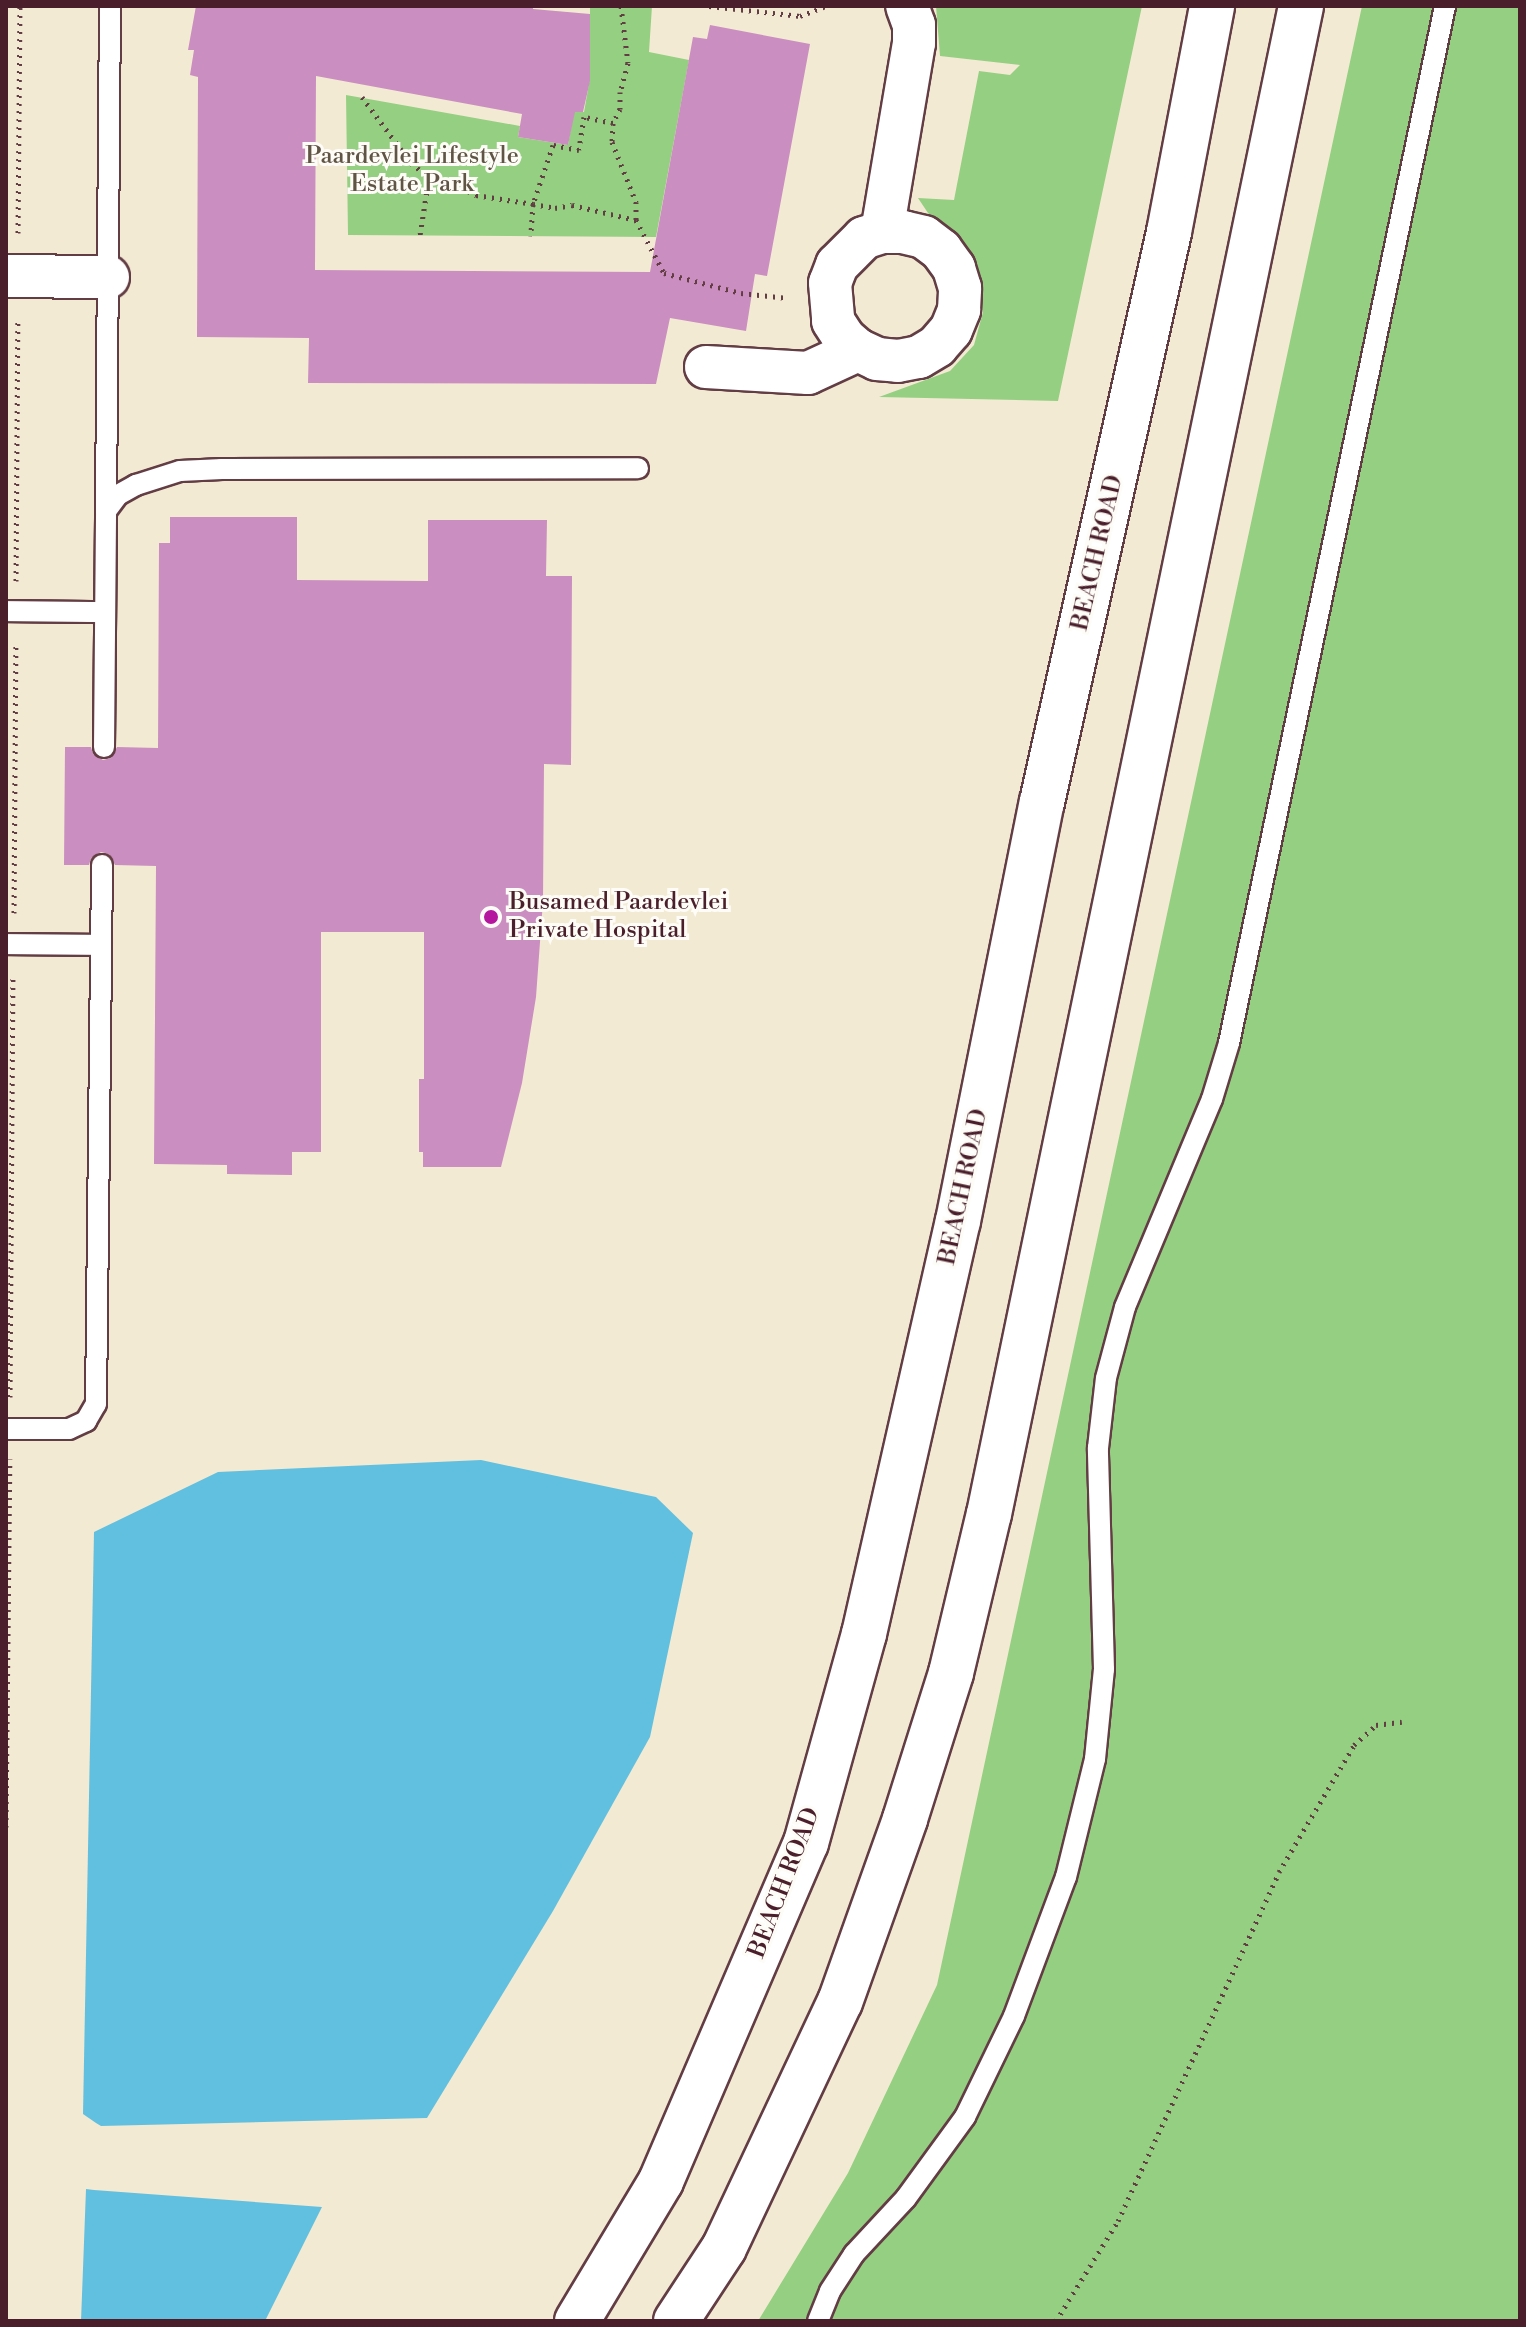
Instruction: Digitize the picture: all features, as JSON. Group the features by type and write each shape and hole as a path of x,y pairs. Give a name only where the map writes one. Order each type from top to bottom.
{"main road":[{"name":"BEACH ROAD","path":"577,2321 661,2181 806,1843 864,1634 958,1221 1042,802 1169,232 1212,6"},
{"path":"676,2321 724,2248 840,2002 905,1819 951,1673 989,1514 1301,6"}],"street":[{"path":"882,232 914,43 914,25 907,6"},
{"path":"882,232 903,232 924,237 941,250 954,268 960,288 959,310 951,330 937,346 919,357 898,361 877,359 858,350 833,321 829,302 830,283 837,265 864,238 882,232"},
{"path":"6,276 108,277"},
{"path":"706,367 808,373 858,350"}],"lane":[{"path":"104,747 110,6"},
{"path":"818,2321 830,2291 854,2254 906,2198 965,2117 1014,2016 1066,1877 1095,1759 1104,1669 1098,1448 1106,1378 1125,1307 1212,1099 1229,1043 1445,6"},
{"path":"106,511 118,495 136,485 180,471 638,468"},
{"path":"6,611 105,612"},
{"path":"6,1429 69,1429 86,1421 96,1404 102,865"},
{"path":"6,944 101,945"}],"path":[{"path":"621,6 628,63 620,92 620,109 613,123 612,142 636,202 636,220 664,273 741,293 829,302"},
{"path":"709,6 800,16 826,6"},
{"path":"362,97 411,163 429,177 454,184 476,195 555,208 572,205 636,220"},
{"path":"531,236 533,204 553,145 579,150 584,117 613,123"},
{"path":"420,235 429,177"},
{"path":"1056,2321 1118,2221 1279,1872 1354,1745 1376,1725 1402,1722"}],"green space":[{"name":"Paardevlei Lifestyle Estate Park","path":"590,6 652,6 649,52 689,60 656,237 348,235 346,95 520,126 518,137 568,145 574,111 584,112 590,78"},
{"path":"936,6 1142,6 1058,401 879,397 950,371 974,345 983,312 972,257 928,213 918,198 954,200 979,71 1010,75 1020,65 940,56"},
{"path":"1362,6 1520,6 1520,2321 758,2321 848,2173 937,1985"}],"water":[{"path":"481,1460 656,1497 693,1533 650,1737 553,1911 427,2118 101,2126 83,2114 94,1532 218,1472"},
{"path":"86,2189 322,2207 265,2321 81,2321"}],"building":[{"path":"196,6 533,6 533,9 590,14 590,81 583,112 575,112 568,145 518,137 522,114 316,76 315,270 650,272 693,37 707,39 710,25 810,44 767,276 755,274 746,331 670,318 656,384 308,383 309,338 197,337 198,77 190,75 194,50 188,50"},
{"path":"170,517 297,517 297,580 428,581 428,520 547,520 546,576 572,576 571,765 544,764 543,901 536,997 522,1083 501,1167 423,1167 423,1152 419,1152 419,1079 424,1079 424,932 321,932 321,1152 292,1152 292,1175 227,1174 227,1165 154,1164 156,866 115,865 109,854 101,852 91,858 89,865 64,865 65,747 91,747 93,754 103,760 111,758 117,747 158,748 159,543 170,543"}],"place":[{"name":"Busamed Paardevlei Private Hospital","path":"491,917"}]}
